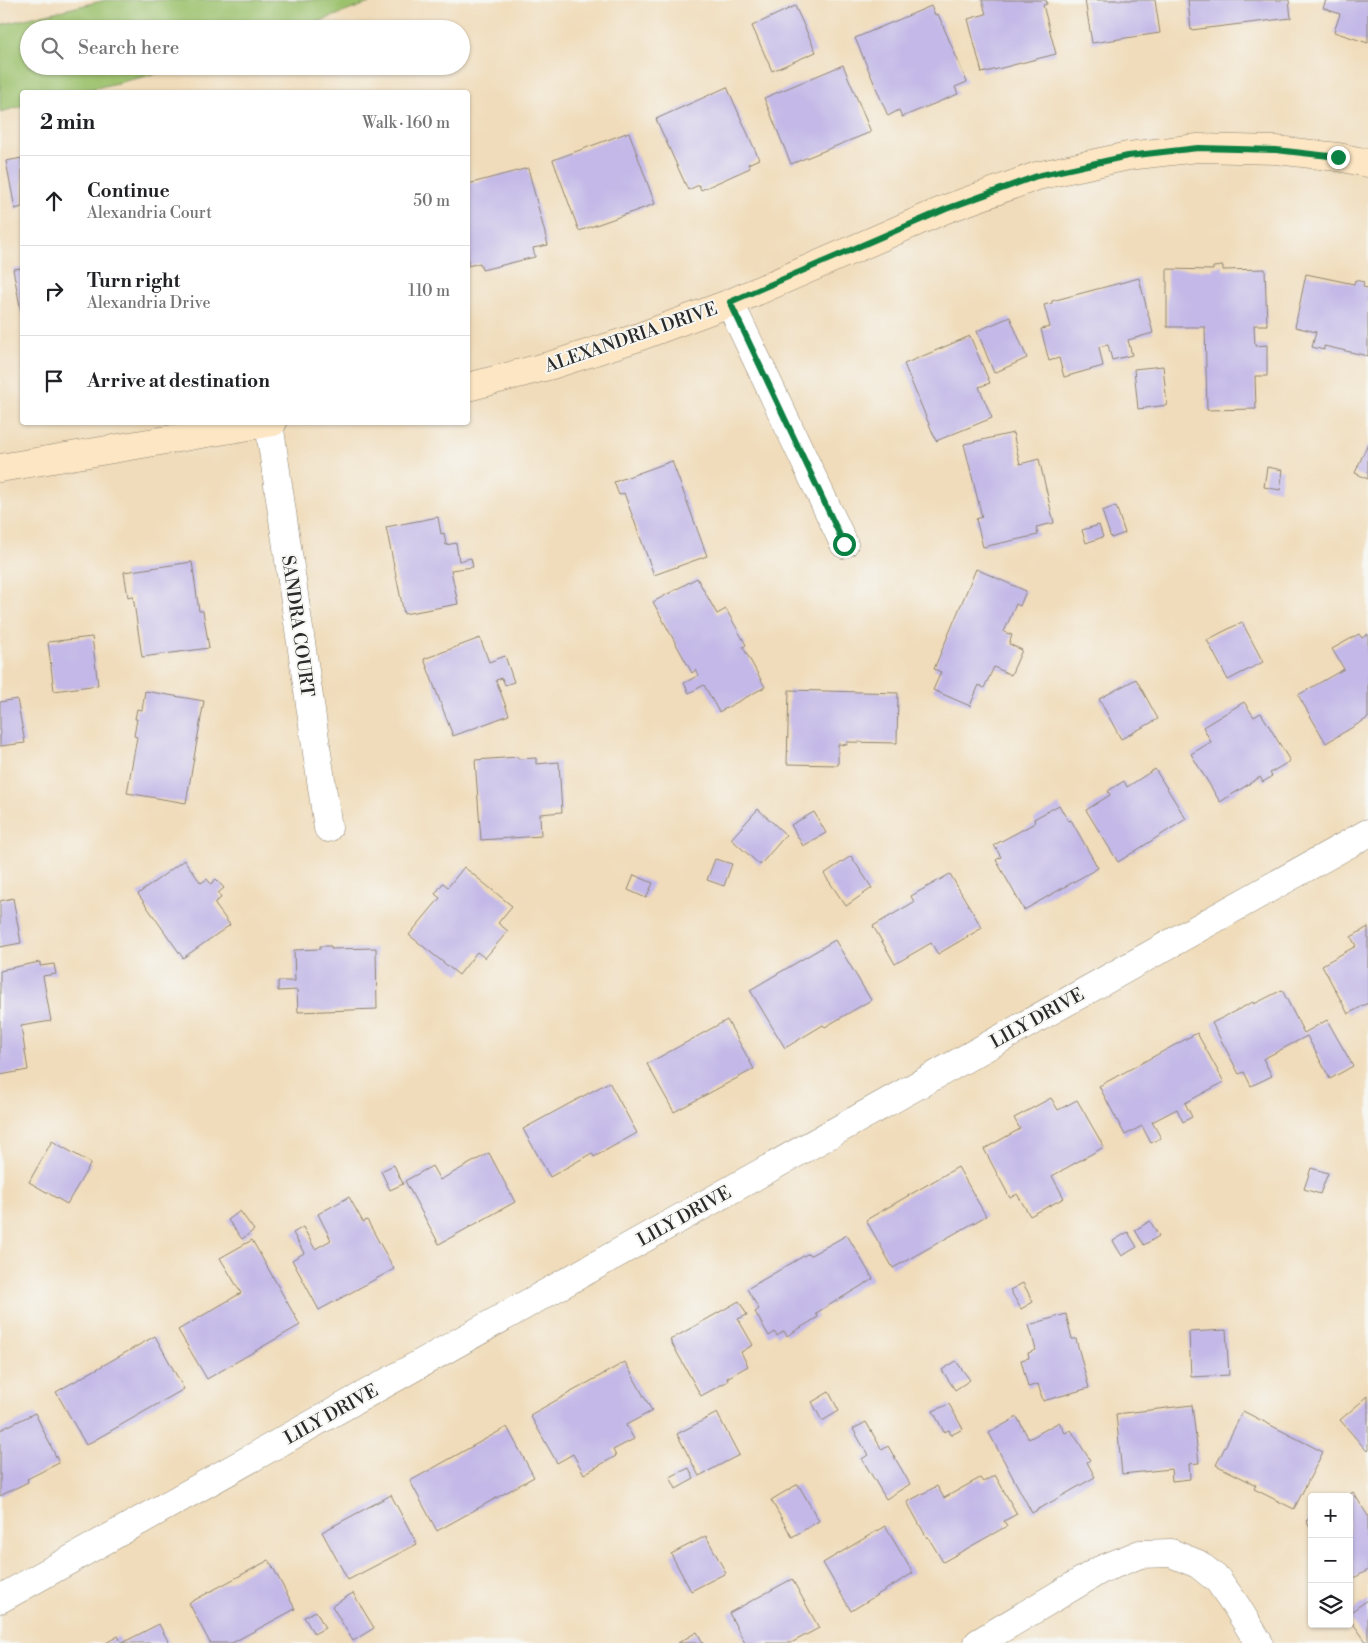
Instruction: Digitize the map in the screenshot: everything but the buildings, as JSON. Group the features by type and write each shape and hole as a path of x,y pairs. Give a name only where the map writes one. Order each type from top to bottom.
{"street":[{"name":"ALEXANDRIA DRIVE","path":"470,386 552,365 636,338 730,302 946,209 1037,176 1128,156 1198,148 1276,150 1338,157 1368,163"},
{"path":"730,302 844,544"},
{"path":"0,468 256,425"},
{"name":"SANDRA COURT","path":"268,425 328,828"},
{"name":"LILY DRIVE","path":"0,1599 1368,832"},
{"path":"978,1643 1100,1570 1140,1554 1171,1553 1198,1564 1218,1580 1259,1643"}],"green space":[{"path":"106,0 377,0 323,20 21,20"},
{"path":"20,20 20,75 150,75 87,90 20,90 20,107 0,112 0,25"}],"route":[{"path":"844,544 730,302 946,209 1037,176 1128,156 1198,148 1276,150 1338,157"}]}
